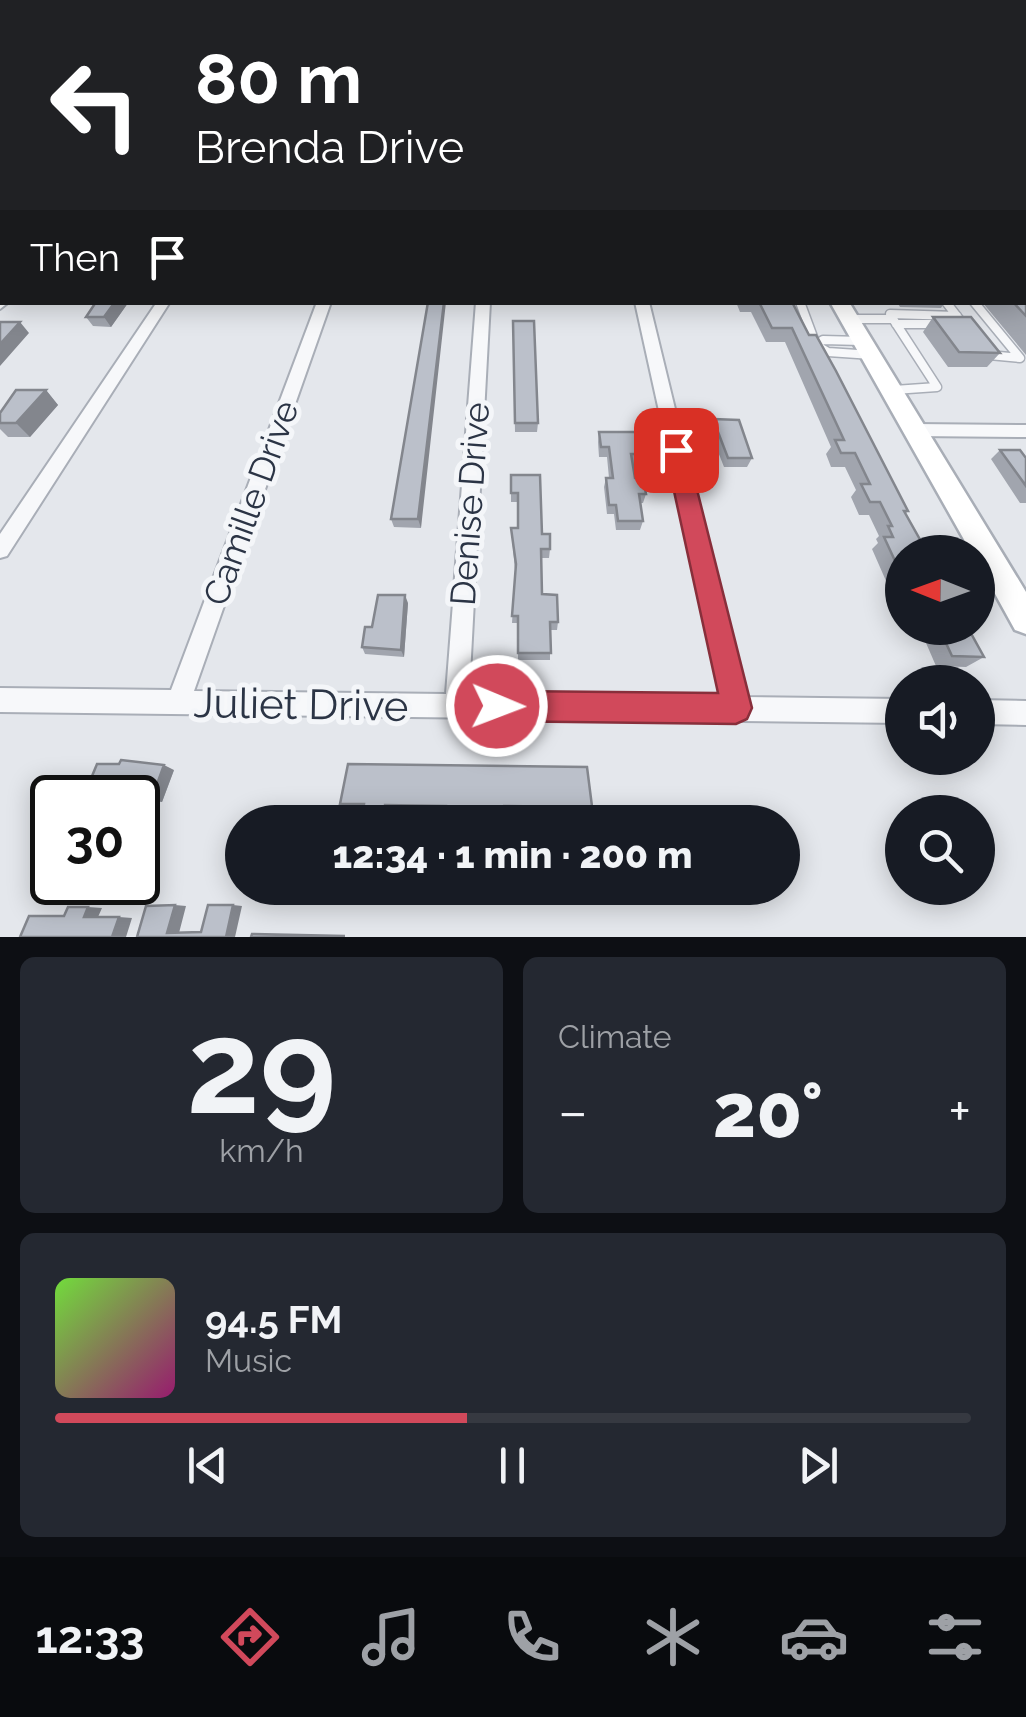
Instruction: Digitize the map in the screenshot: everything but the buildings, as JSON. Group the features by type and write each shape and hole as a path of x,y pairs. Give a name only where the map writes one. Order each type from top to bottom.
{"main road":[{"path":"844,311 1026,620"}],"street":[{"path":"0,550 162,305"},
{"name":"Camille Drive","path":"178,703 323,305"},
{"name":"Denise Drive","path":"457,706 483,305"},
{"path":"643,305 736,708"},
{"path":"915,430 1026,431"},
{"name":"Juliet Drive","path":"0,700 885,711"},
{"path":"995,712 1026,713"}],"lane":[{"path":"801,305 816,346 828,352 868,348"},
{"path":"885,305 937,386 934,390 892,390"},
{"path":"948,305 973,336"},
{"path":"976,305 1020,358 991,358 982,347"},
{"path":"844,311 893,319 988,320"},
{"path":"816,346 823,340 868,348"}],"route":[{"path":"497,706 736,708 676,450"}]}
